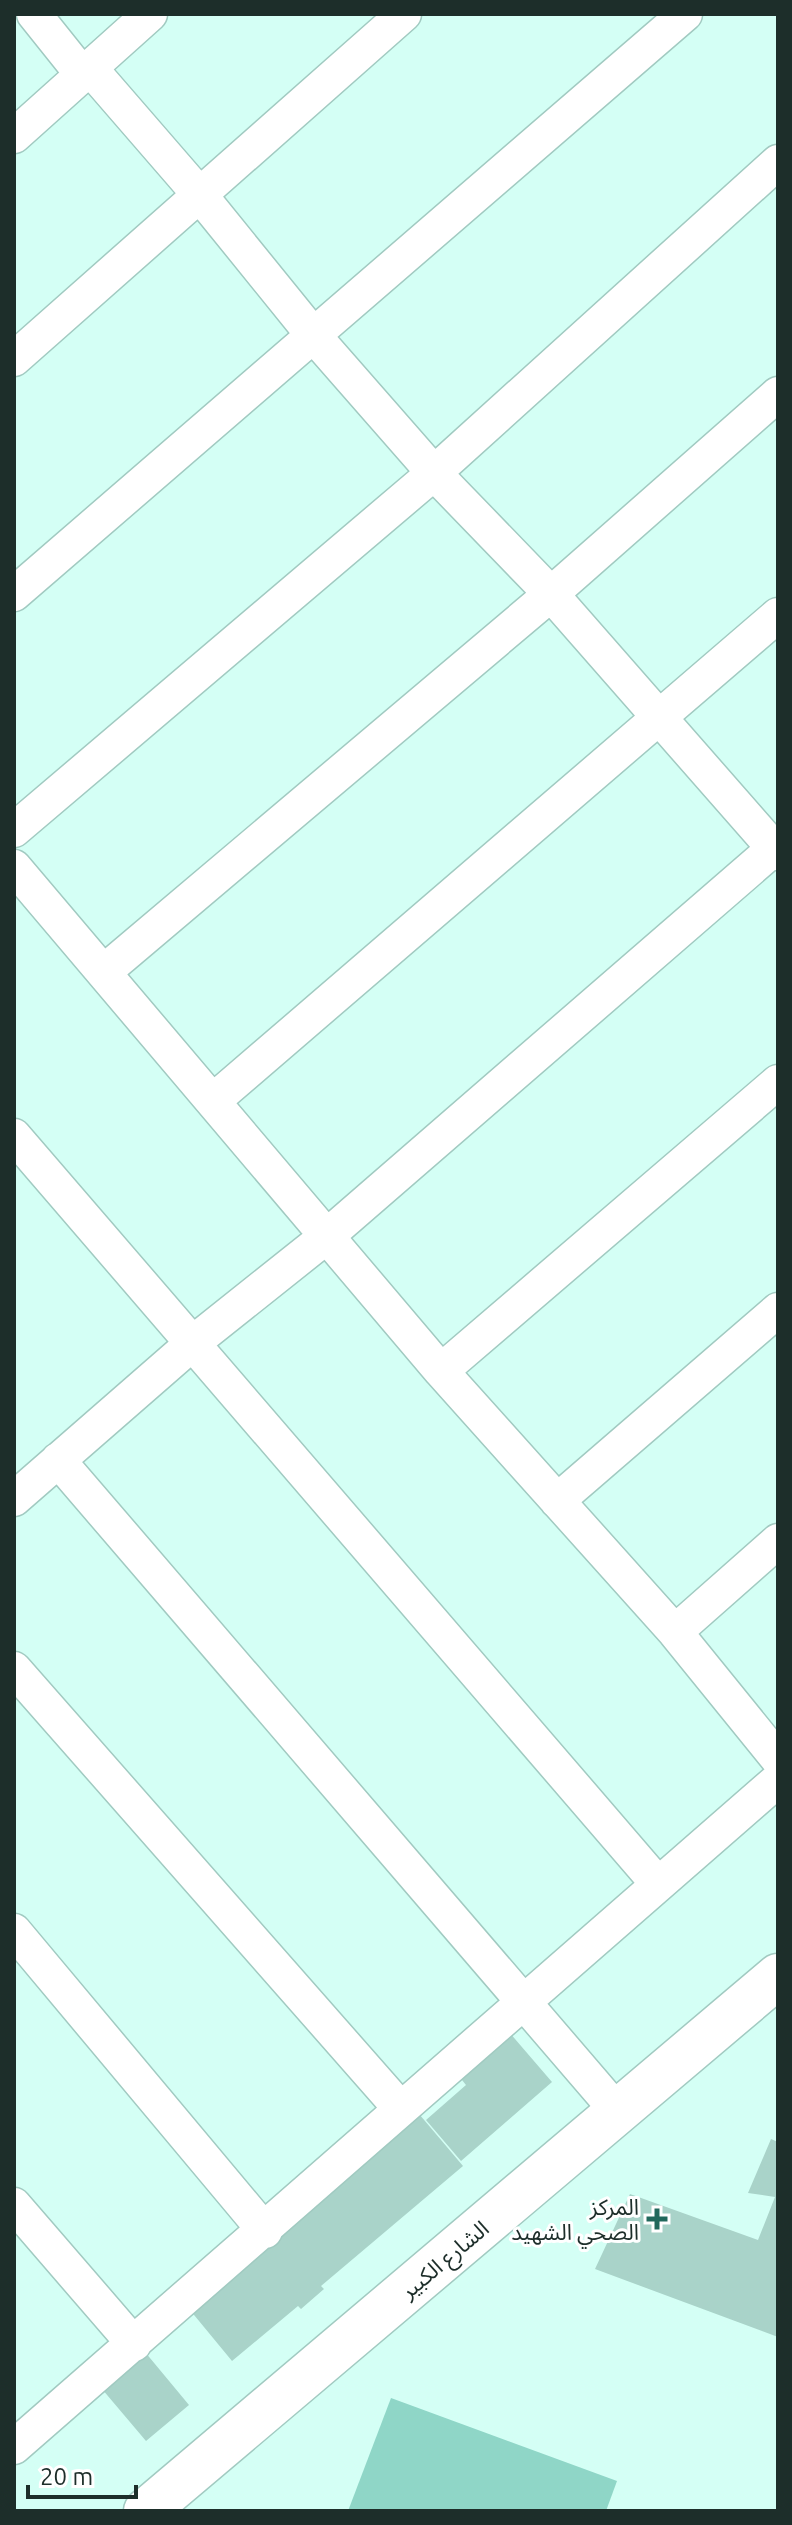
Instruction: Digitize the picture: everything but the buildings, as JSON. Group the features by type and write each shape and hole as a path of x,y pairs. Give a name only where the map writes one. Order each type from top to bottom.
{"street":[{"path":"14,1499 194,1342 327,1236 777,848 657,719 551,594 434,473 314,336 199,194 34,14"},
{"path":"14,136 150,14"},
{"path":"14,359 404,14"},
{"path":"14,594 685,14"},
{"path":"14,830 434,473 778,162"},
{"path":"105,971 551,594 778,394"},
{"path":"213,1101 778,615"},
{"path":"14,867 441,1371 675,1632 778,1759"},
{"path":"441,1371 778,1082"},
{"path":"14,1136 658,1884"},
{"path":"557,1501 778,1310"},
{"path":"58,1460 618,2112"},
{"path":"675,1632 778,1541"},
{"path":"14,1669 400,2108"},
{"path":"14,2447 778,1780"},
{"path":"14,1931 265,2231"},
{"name":"الشارع الكبير","path":"146,2511 778,1976"},
{"path":"14,2205 134,2344"}],"green space":[{"path":"391,2398 617,2481 606,2511 348,2511"}],"place":[{"name":"المركز الصحي الشهيد","path":"657,2219"}]}
